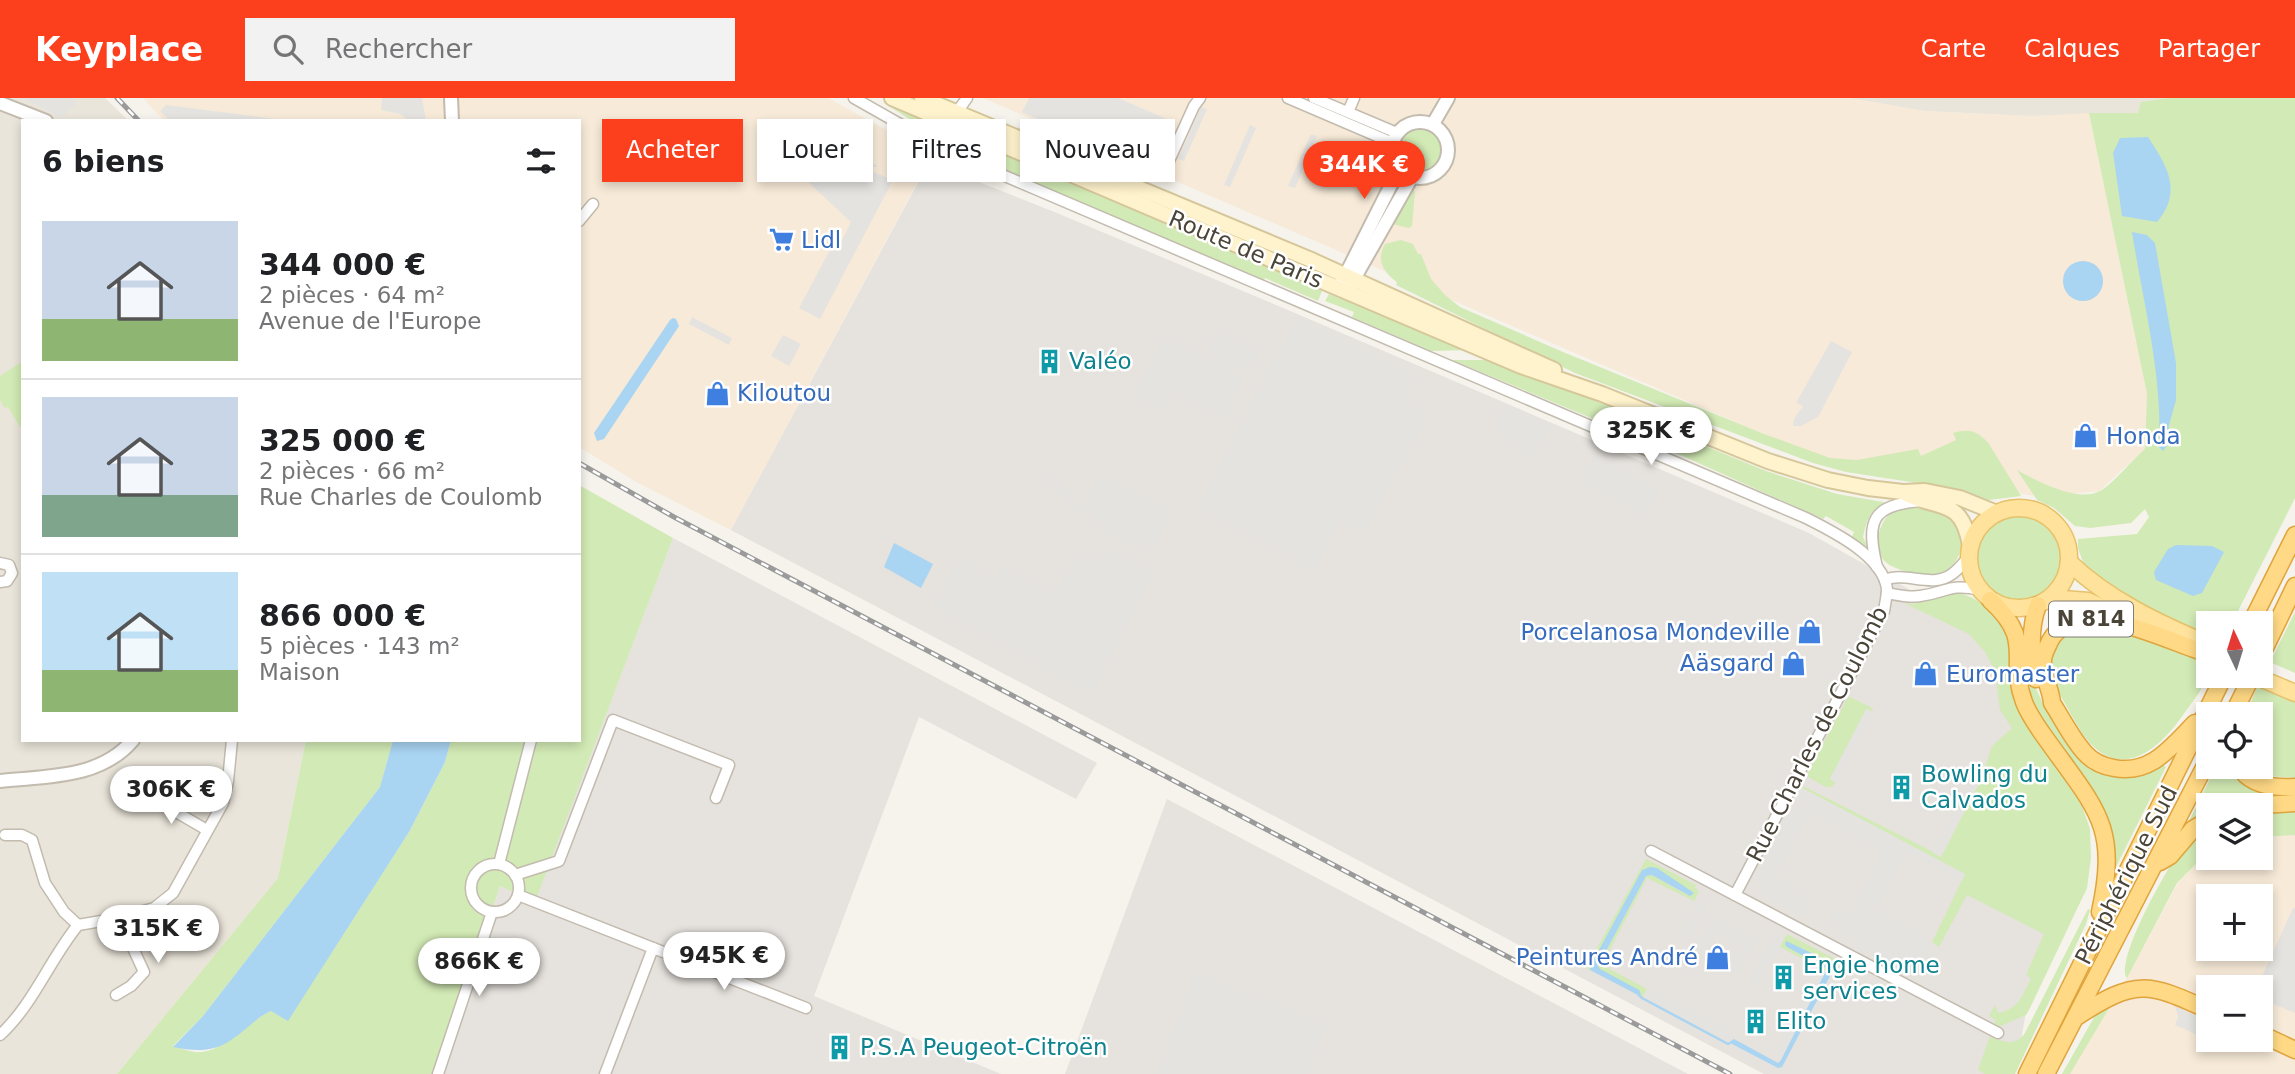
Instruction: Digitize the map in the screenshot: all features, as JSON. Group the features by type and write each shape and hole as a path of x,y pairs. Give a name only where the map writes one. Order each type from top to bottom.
{"highway":[{"path":"2257,611 2295,536"},
{"path":"2273,631 2295,586"},
{"name":"N 814","path":"1986,595 2005,613 2017,634 2021,686 2027,708 2092,801 2101,821 2108,861 2107,881 2096,933"},
{"name":"N 814","path":"2044,601 2032,626 2035,678 2042,695 2052,703 2089,757 2103,765 2126,770 2148,765 2162,757 2196,721"},
{"name":"N 814","path":"2052,703 2052,695 2043,676 2045,652 2053,635 2068,623 2087,618 2109,621 2196,645"},
{"name":"Périphérique Sud","path":"2027,1074 2196,731"},
{"name":"Périphérique Sud","path":"2046,1074 2198,779"},
{"path":"2250,779 2275,787 2295,788"},
{"path":"2273,804 2295,803"},
{"path":"2155,865 2170,856 2196,827"},
{"path":"2076,1017 2112,994 2140,988 2171,992 2196,1004"},
{"path":"2273,1040 2295,1050"}],"main road":[{"name":"Route de Paris","path":"892,98 1526,355 1602,394 1768,461 1828,480 1868,488 1903,492 1925,491 1960,498 1997,513"},
{"name":"Route de Paris","path":"922,98 1346,284"},
{"name":"Route de Paris","path":"1903,492 1921,501 1946,506 1955,511 1963,520 1969,552"},
{"path":"2044,601 2063,582 2069,562 2063,533 2049,517 2034,510 2016,508 1997,513 1978,529 1969,552 1971,575 1986,595 2010,607 2044,601 2088,601 2196,644"},
{"path":"2069,562 2099,586 2196,643"},
{"path":"2273,672 2295,681"},
{"path":"2273,684 2295,693"}],"street":[{"path":"451,98 453,119"},
{"name":"Rue Charles de Coulomb","path":"853,98 951,153 1806,518 1845,540 1877,567 1885,580 1887,593 1881,617 1735,895"},
{"path":"940,118 952,117 958,113 967,98"},
{"path":"1175,147 1195,103 1200,98"},
{"path":"1288,98 1395,138"},
{"path":"1314,98 1395,138"},
{"path":"1348,113 1354,98"},
{"path":"1433,124 1448,98"},
{"path":"0,103 41,119"},
{"path":"1416,122 1433,124 1445,136 1449,148 1448,158 1443,168 1435,175 1412,177 1399,169 1393,160 1395,138 1405,126 1416,122"},
{"path":"1346,284 1399,169"},
{"path":"1346,284 1412,177"},
{"path":"581,219 593,204"},
{"path":"1877,567 1871,536 1876,518 1895,503 1921,501"},
{"path":"1885,580 1942,579 1951,575 1969,552"},
{"path":"0,563 9,565 12,573 7,581 0,582"},
{"path":"1887,593 1906,597 1922,596 1961,586 1986,595"},
{"path":"515,875 559,861 613,720 729,765 716,798"},
{"path":"0,781 89,770 114,757 131,742"},
{"path":"0,1035 14,1022 63,943 78,925 119,918 154,908 173,893 223,803 229,781 232,742"},
{"path":"499,864 530,742"},
{"path":"144,799 164,804 207,830"},
{"path":"5,835 22,835 32,840 45,883 64,912 78,925"},
{"path":"1651,851 1998,1033"},
{"path":"499,864 515,875 518,895 508,908 492,912 475,901 472,881 485,866 499,864"},
{"path":"518,895 806,1008"},
{"path":"438,1074 492,912"},
{"path":"116,995 131,986 144,972 119,918"},
{"path":"605,1074 653,948"}],"shaded area":[{"path":"0,98 105,98 127,119 21,119 21,742 306,742 278,878 117,1074 0,1074"},
{"path":"72,98 77,103 62,117 26,100"},
{"path":"143,98 828,98 866,119 757,119 757,182 873,182 873,123 887,130 887,182 918,182 731,530 638,483 581,448 581,119 162,119"},
{"path":"382,98 422,98 426,119 406,119 400,114 381,110"},
{"path":"983,98 1849,98 1924,111 2030,116 2089,113 2147,394 2145,449 2099,491 2043,497 1842,468 1175,181 1175,119 1032,119"},
{"path":"1029,98 1118,98 1167,119 1038,119 1022,112"},
{"path":"1849,98 2168,98 2142,102 2138,113 2030,116 1924,111"},
{"path":"166,105 276,119 168,119 160,111"},
{"path":"1201,107 1207,109 1184,161 1178,159"},
{"path":"1250,125 1256,128 1230,187 1224,185"},
{"path":"1311,134 1317,136 1295,188 1288,186"},
{"path":"873,172 887,178 887,182 892,182 820,319 799,308 831,248 837,251 851,222 808,182 873,182"},
{"path":"918,182 979,182 1295,313 1809,533 1983,631 2081,820 2027,1005 2021,1041 2010,1074 1764,1074 731,530"},
{"path":"692,317 732,338 729,345 689,324"},
{"path":"1297,318 1413,377 1402,399 1428,413 1365,532 1341,520 1315,570 1197,508"},
{"path":"1218,330 1259,351 1251,367 1239,361 1235,368 1206,353"},
{"path":"783,335 801,344 789,366 771,356"},
{"path":"1165,336 1244,378 1224,419 1170,390 1160,410 1133,395"},
{"path":"1831,341 1852,352 1818,417 1801,426 1793,426 1794,419 1803,406 1796,403"},
{"path":"1501,405 1551,427 1532,459 1496,427"},
{"path":"1595,455 1660,490 1646,517 1581,481"},
{"path":"1052,471 1085,513 1080,517 1049,483"},
{"path":"1100,475 1172,513 1155,547 1146,543 1143,549 1094,522 1097,516 1091,514 1085,506"},
{"path":"673,538 1097,763 1076,799 919,717 814,996 1001,1074 438,1074 500,886 535,901"},
{"path":"1109,549 1155,572 1092,691 933,607 959,559 994,579 1002,565 1056,594 1076,556 1084,559 1087,553 1102,561"},
{"path":"1866,709 1873,712 1836,782 1830,779"},
{"path":"1972,776 1981,780 1941,857 1933,853"},
{"path":"1802,788 1965,874 1962,881 1907,853 1875,911 1932,942 1913,977 1851,943 1854,936 1828,921 1835,909 1849,916 1882,851 1810,813 1814,805 1798,796"},
{"path":"1167,799 1688,1074 1065,1074"},
{"path":"1793,804 1810,813 1775,877 1798,889 1794,897 1810,906 1803,918 1759,893 1757,874"},
{"path":"2295,835 2295,1074 2070,1074 2127,978 2178,883 2196,864 2196,870 2273,870 2273,836"},
{"path":"1701,897 1709,901 1686,944 1678,939"},
{"path":"2295,908 2295,1013 2273,1004 2273,975 2262,975 2269,961 2273,961 2273,952"},
{"path":"1713,916 1757,938 1738,975 1728,970 1742,943 1716,930 1692,974 1685,970"},
{"path":"1773,935 1783,940 1759,985 1749,980"},
{"path":"1811,963 1826,971 1781,1060 1775,1057 1816,976 1807,971"},
{"path":"1195,974 1326,1024 1307,1074 1157,1074"},
{"path":"1647,989 1733,1035 1729,1042 1643,997"},
{"path":"2175,1006 2196,1016 2196,1035 2175,1025 2178,1017"}],"green space":[{"path":"2168,98 2295,98 2295,498 2238,611 2196,611 2196,630 2178,623 2128,595 2084,565 2078,539 2137,534 2149,517 2145,509 2131,523 2090,528 2075,526 2054,508 2037,500 2017,470 2069,493 2091,494 2111,483 2145,449 2147,394 2089,113 2138,113 2141,102"},
{"path":"886,100 930,119 909,119 884,103"},
{"path":"1419,127 1435,133 1441,149 1435,165 1419,171 1403,165 1397,149 1403,133"},
{"path":"1006,152 1020,158 1020,177 1006,171"},
{"path":"1031,182 1074,182 1322,291 1318,301 1265,278 1264,281"},
{"path":"1411,189 1415,192 1412,226 1409,228 1392,224"},
{"path":"1401,240 1413,244 1418,254 1421,254 1431,279 1460,307 1563,352 1830,458 1857,460 1918,449 1921,456 1956,440 1953,433 1973,432 1989,444 2021,496 1989,500 1943,487 1846,472 1813,463 1575,373 1396,285 1397,282 1382,265 1381,255 1385,244"},
{"path":"1329,294 1472,350 1431,351 1352,317 1354,312 1325,301"},
{"path":"1452,360 1493,360 1506,364 1766,471 1837,494 1889,503 1877,508 1868,519 1863,537 1869,549 1852,537 1854,532 1826,516 1823,519 1685,457"},
{"path":"21,362 20,427 8,407 5,408 0,400 0,376"},
{"path":"581,486 673,538 535,902 500,886 438,1074 117,1074 278,878 306,742 392,742 380,787 203,1016 173,1046 205,1052 225,1043 271,1011 288,1020 409,832 445,762 450,742 581,742"},
{"path":"1903,506 1923,506 1953,519 1961,534 1962,543 1957,560 1944,572 1932,576 1916,575 1896,568 1883,559 1878,546 1882,525 1895,509"},
{"path":"2018,516 2034,520 2048,529 2057,543 2061,559 2057,575 2048,589 2034,598 2018,602 2002,598 1988,589 1979,575 1975,559 1979,543 1988,529 2002,520"},
{"path":"1954,593 1976,600 1990,609 2007,626 2027,717 2082,806 2090,829 2091,858 2087,888 2026,1015 1998,1027 1994,1025 1996,1020 1989,1016 1995,1005 1998,1013 2011,1008 2019,1000 2031,978 2026,975 2044,934 1967,895 1939,947 1932,942 1965,874 1802,788 1803,786 1941,856 1981,780 1992,746 2012,728 2000,710 1995,671 1985,652 1969,634 1904,603 1914,604"},
{"path":"2295,612 2295,673 2273,663 2273,656"},
{"path":"2105,624 2196,657 2196,688 2201,688 2175,725 2156,745 2133,758 2108,756 2095,748 2083,735 2051,676 2051,655 2065,631"},
{"path":"2023,667 2029,667 2044,705 2083,764 2105,775 2117,777 2141,775 2163,765 2166,767 2113,873 2112,859 2029,701"},
{"path":"2257,688 2265,688 2295,701 2295,778 2273,776 2273,702 2251,702"},
{"path":"1850,697 1872,708 1873,712 1867,709 1830,779 1836,782 1831,787 1826,787 1808,777 1808,772"},
{"path":"2210,779 2247,779 2295,791 2295,798 2273,799 2273,793 2203,793"},
{"path":"2196,807 2196,819 2188,823"},
{"path":"2295,811 2295,835 2273,836 2273,812"},
{"path":"2196,835 2196,864 2177,883 2127,978 2125,968 2128,953 2145,912 2167,872"},
{"path":"1646,859 1696,885 1695,888 1699,891 1694,901 1647,878 1602,965 1647,989 1643,997 1598,966 1646,876 1652,875 1689,896 1650,867 1590,970 1586,968"},
{"path":"2088,909 2090,910 2086,924 2015,1074 1985,1074 1978,1070 1990,1036 2013,1042 2025,1033"},
{"path":"1787,934 1839,961 1832,972 1832,968 1787,947 1826,968 1826,971 1780,947"},
{"path":"2114,1000 2070,1074 2062,1074 2096,1014"}],"water":[{"path":"2148,137 2166,168 2171,189 2165,211 2157,222 2122,216 2113,153 2120,138"},
{"path":"2132,232 2147,235 2155,243 2176,363 2176,400 2167,446 2163,451 2159,447 2155,366"},
{"path":"2083,261 2097,267 2103,281 2097,295 2083,301 2069,295 2063,281 2069,267"},
{"path":"673,318 679,326 604,439 597,441 594,433"},
{"path":"894,543 933,564 921,588 884,567"},
{"path":"2176,545 2212,546 2224,552 2202,593 2193,596 2156,580 2154,572 2168,549"},
{"path":"392,742 450,742 445,762 409,832 288,1021 271,1011 217,1047 195,1050 173,1047 203,1016 380,787"},
{"path":"1657,868 1694,893 1690,896 1652,875 1646,876 1598,966 1639,990 1641,994 1636,994 1590,970 1590,967 1642,870"},
{"path":"1786,941 1826,960 1830,963 1832,972 1782,1067 1778,1068 1732,1044 1731,1041 1734,1039 1778,1063 1781,1060 1826,971 1826,968 1787,947"}],"waterway":[{"path":"1638,994 1728,1044 1732,1042"}],"railway":[{"path":"117,98 137,119"},
{"path":"581,464 674,517 1730,1074"}],"place":[{"name":"Lidl","path":"781,240"},
{"name":"Valéo","path":"1049,361"},
{"name":"Kiloutou","path":"717,393"},
{"name":"Honda","path":"2086,436"},
{"name":"Porcelanosa Mondeville","path":"1810,632"},
{"name":"Aäsgard","path":"1794,663"},
{"name":"Euromaster","path":"1926,674"},
{"name":"Bowling du Calvados","path":"1901,787"},
{"name":"Peintures André","path":"1718,957"},
{"name":"Engie home services","path":"1783,978"},
{"name":"Elito","path":"1756,1021"},
{"name":"P.S.A Peugeot-Citroën","path":"840,1047"}]}
